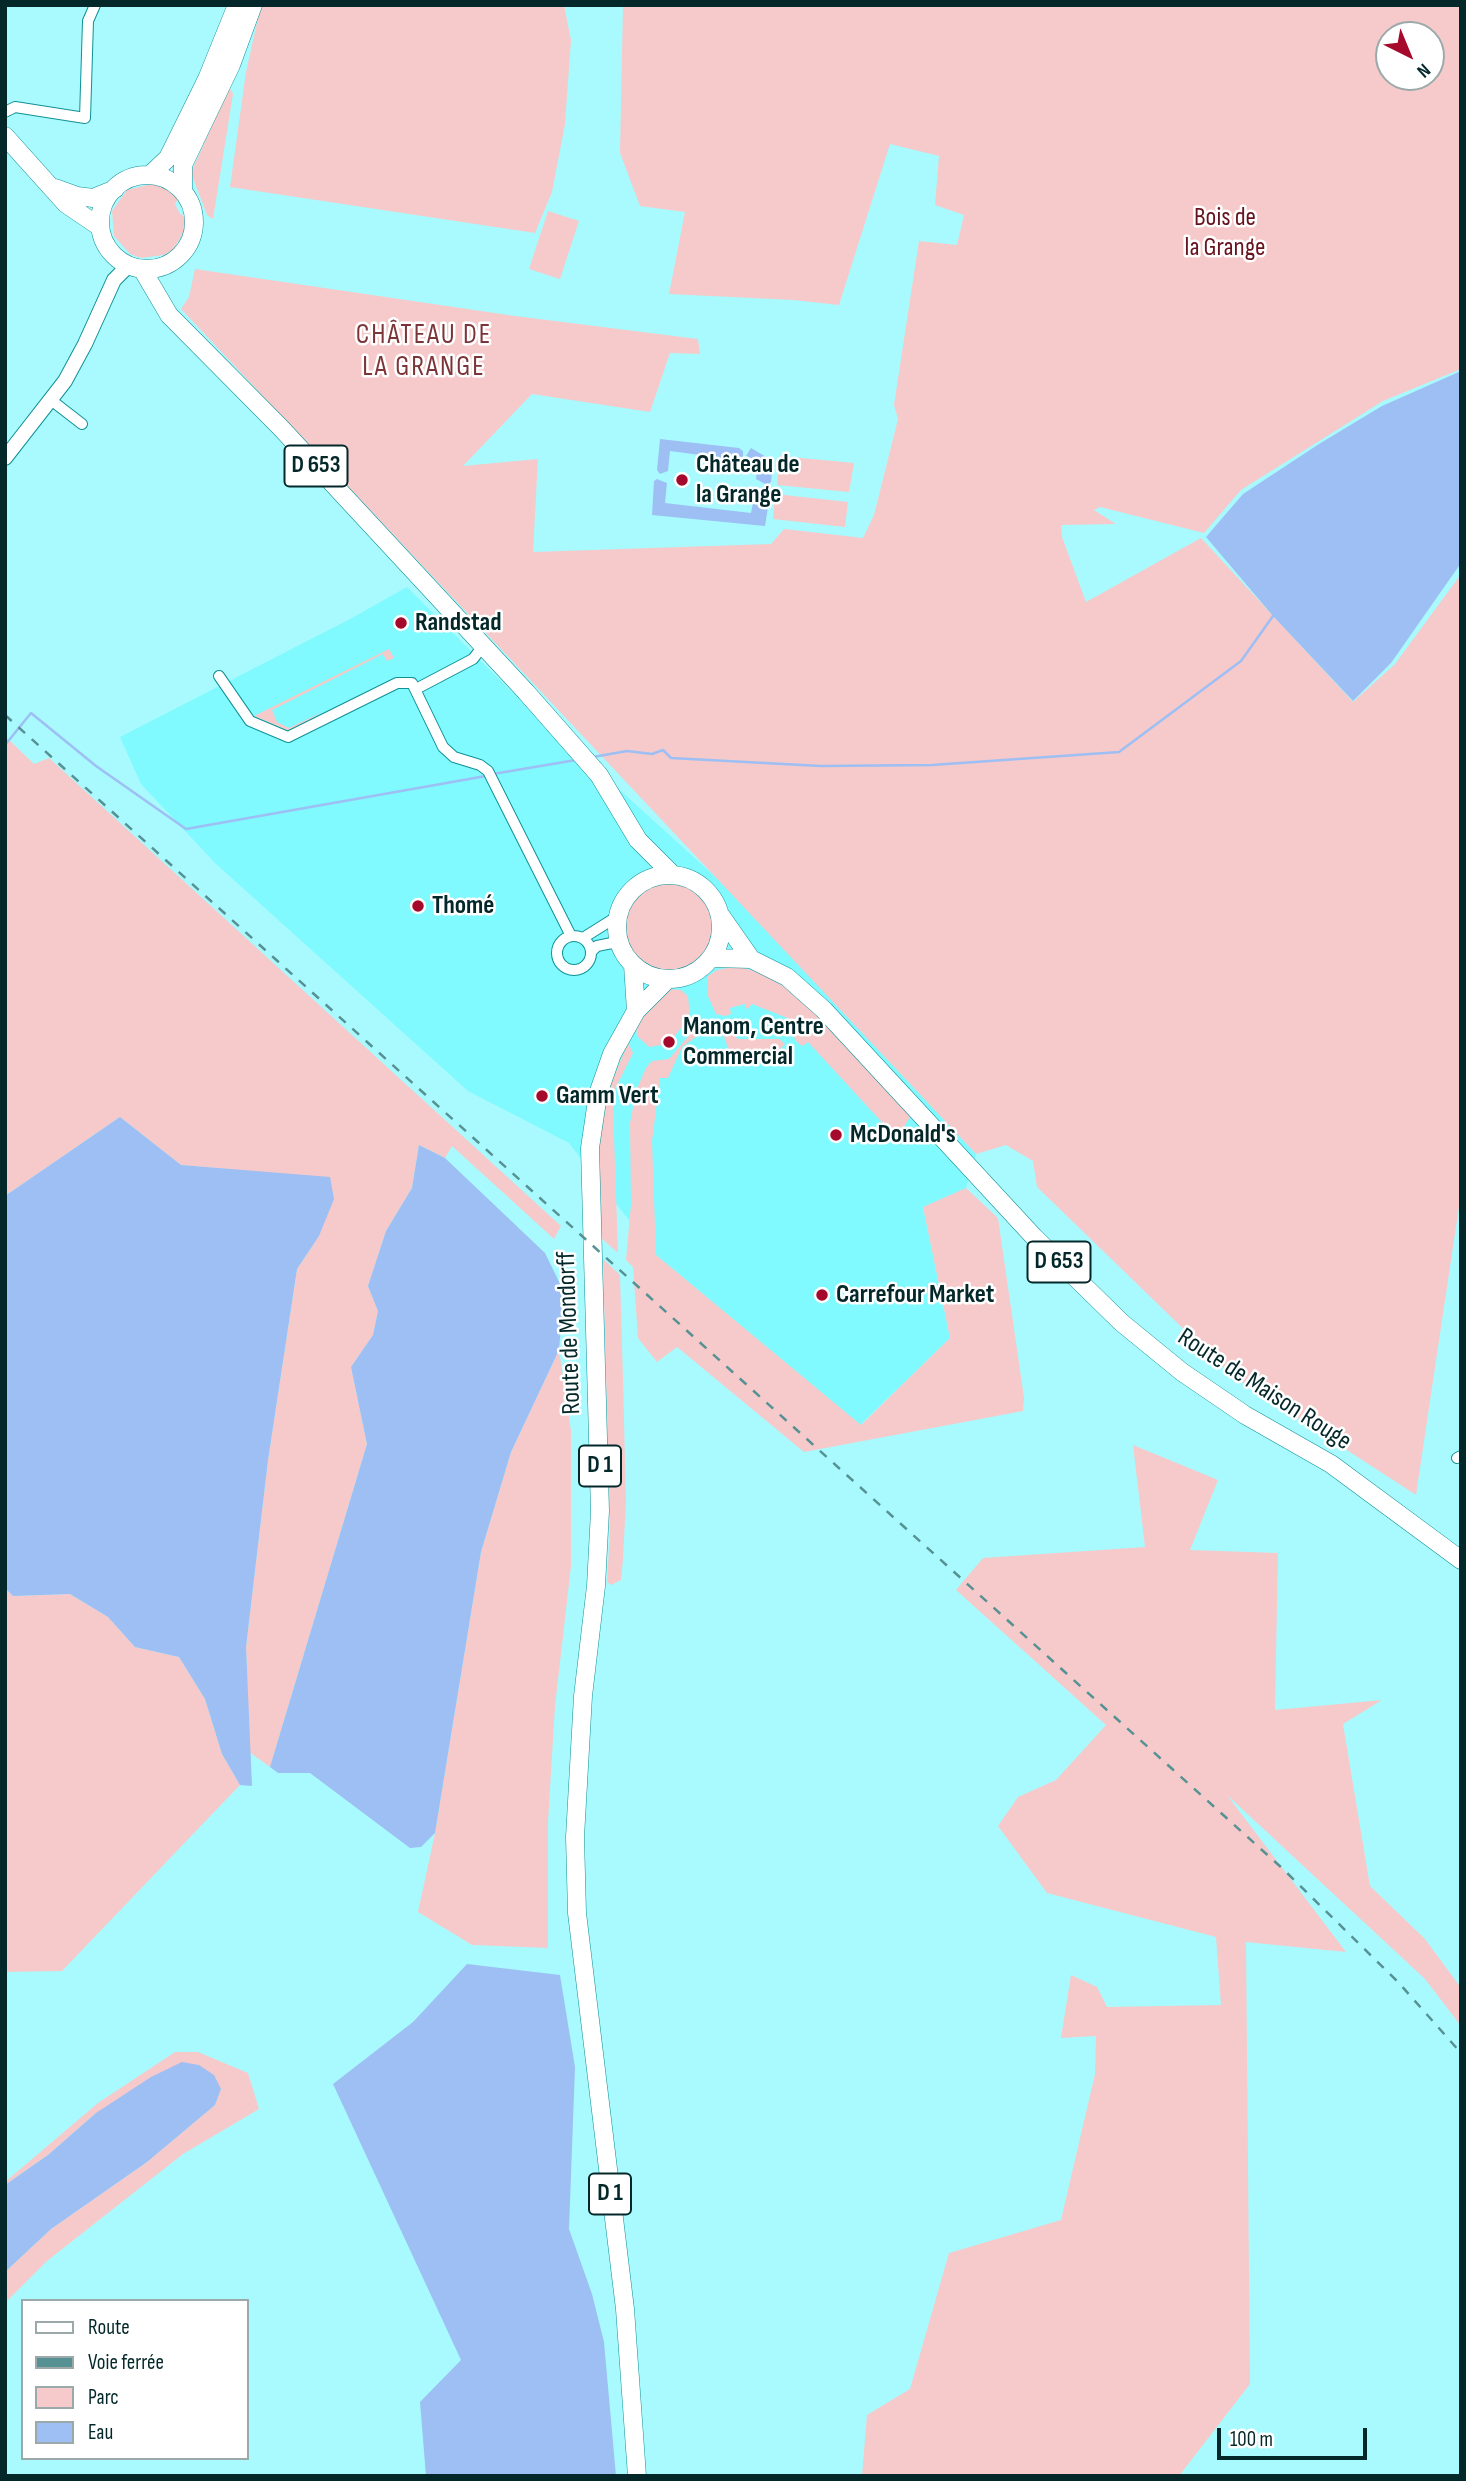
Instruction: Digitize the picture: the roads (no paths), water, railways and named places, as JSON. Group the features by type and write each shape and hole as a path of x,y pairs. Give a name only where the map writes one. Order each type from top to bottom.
{"main road":[{"path":"150,176 168,158 222,47 237,5"},
{"path":"183,191 183,165 231,65 253,5"},
{"path":"5,136 66,204 100,227 112,254 135,267 152,283 161,306 184,328"},
{"path":"50,186 71,195 93,198 135,177 150,176 166,179 183,191 192,208 194,229 186,250 169,264 135,267"},
{"path":"100,227 104,205 115,189"},
{"path":"169,264 165,284 168,301 184,328"},
{"name":"D 653","path":"184,328 563,734 598,775 638,840"},
{"path":"638,840 672,874"},
{"path":"638,840 643,881"},
{"path":"672,874 694,880 704,887 718,905 722,931 711,958 692,974 668,979 644,973 634,965 621,948 617,932 618,916 627,896 643,881 672,874"},
{"path":"721,916 751,959"},
{"path":"711,958 751,959"},
{"name":"Route de Maison Rouge","path":"751,959 787,977 824,1010 1034,1237 1122,1323 1182,1372 1245,1415 1331,1464 1461,1560"},
{"path":"634,965 636,1011"},
{"name":"D 1","path":"636,1011 668,979"},
{"name":"Route de Mondorff","path":"636,1011 612,1054 598,1094 590,1148 600,1511 596,1586 583,1696 575,1838 577,1913 625,2309 637,2476"}],"street":[{"path":"5,112 15,107 85,118 88,21 95,5"},
{"path":"5,458 40,410 51,400 77,360 114,280 135,267"},
{"path":"51,400 82,424"},
{"path":"219,676 250,721 288,737 397,683 413,686 473,659 483,646"},
{"path":"413,686 443,747 454,757 480,765 488,771 571,936"},
{"path":"583,938 592,951 590,961 582,969 572,971 562,966 557,957 557,948 563,940 571,936 583,938 618,916"},
{"path":"592,951 612,943 621,948"}],"water":[{"path":"1461,371 1461,563 1391,663 1353,701 1273,616 1206,537 1243,494 1319,444 1382,406"},
{"path":"660,439 739,448 743,451 743,456 738,460 670,451 668,471 660,474 657,470"},
{"path":"751,448 773,461 771,482 767,485 756,479 758,461 746,456"},
{"path":"657,479 667,483 665,503 751,513 755,493 764,489 770,494 765,526 652,515 654,481"},
{"path":"120,1117 181,1165 330,1177 334,1199 319,1236 297,1269 268,1460 246,1647 252,1786 240,1785 222,1754 205,1699 179,1657 135,1647 108,1617 70,1594 13,1596 5,1588 5,1196"},
{"path":"419,1145 445,1158 545,1253 564,1292 559,1350 511,1452 481,1552 435,1833 421,1847 410,1848 310,1773 278,1773 270,1767 367,1444 351,1367 373,1335 378,1311 368,1286 386,1231 412,1188"},
{"path":"467,1964 560,1975 575,2067 569,2229 592,2294 604,2342 616,2476 426,2476 420,2402 461,2360 333,2084 413,2022"},
{"path":"182,2062 199,2065 214,2075 221,2089 215,2105 147,2162 51,2229 5,2272 5,2185 48,2155 96,2113 151,2077"}],"waterway":[{"path":"593,757 627,751 652,754 663,750 671,758 821,766 932,765 1119,752 1241,661 1273,616"},
{"path":"5,745 31,713 96,766 186,829 486,776"},
{"path":"493,774 576,760"}],"railway":[{"path":"5,715 1283,1869 1399,1983 1461,2053"}],"place":[{"name":"Château de la Grange","path":"682,480"},
{"name":"Randstad","path":"401,623"},
{"name":"Thomé","path":"418,906"},
{"name":"Manom, Centre Commercial","path":"669,1042"},
{"name":"Gamm Vert","path":"542,1096"},
{"name":"McDonald's","path":"836,1135"},
{"name":"Carrefour Market","path":"822,1295"}],"district":[{"name":"CHÂTEAU DE LA GRANGE","path":"424,352"}],"park label":[{"name":"Bois de la Grange","path":"1225,233"}]}
